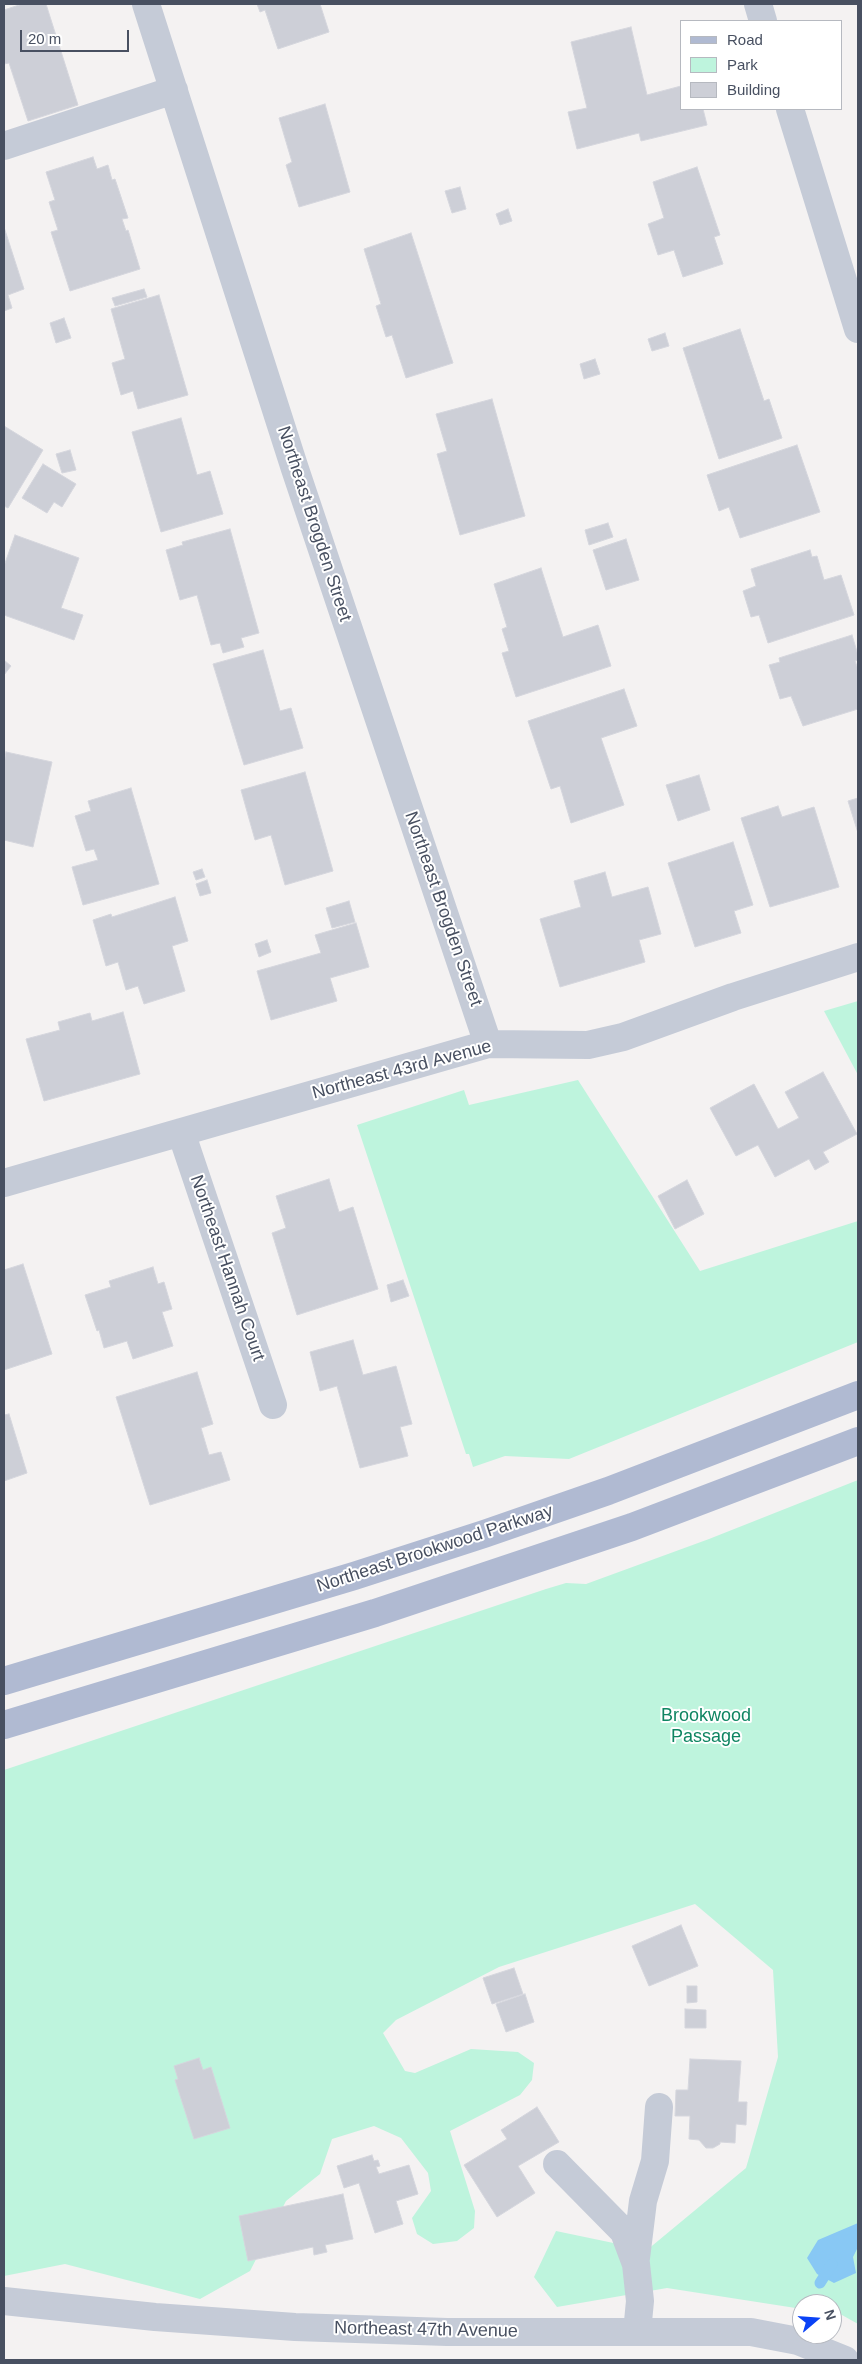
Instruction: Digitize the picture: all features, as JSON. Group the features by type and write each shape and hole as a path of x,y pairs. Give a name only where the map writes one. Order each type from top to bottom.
{"main road":[{"name":"Northeast Brookwood Parkway","path":"4,1681 354,1576 484,1534 608,1491 858,1395"},
{"path":"4,1725 375,1613 632,1527 858,1441"}],"street":[{"name":"Northeast Brogden Street","path":"146,4 295,469 488,1044"},
{"path":"758,4 763,20"},
{"path":"4,146 174,90"},
{"path":"790,110 858,329"},
{"name":"Northeast 43rd Avenue","path":"4,1183 488,1044 588,1044 623,1037 732,997 858,957"},
{"name":"Northeast Hannah Court","path":"181,1132 273,1405"},
{"path":"637,2332 640,2301 636,2264 643,2201 655,2161 659,2107"},
{"path":"557,2164 624,2232 636,2264"},
{"name":"Northeast 47th Avenue","path":"4,2301 155,2317 295,2327 447,2332 751,2332 798,2340 845,2360"}],"green space":[{"path":"858,1001 858,1075 824,1011"},
{"path":"578,1080 700,1271 858,1221 858,1342 569,1459 505,1456 473,1467 469,1454 466,1454 357,1125 464,1090 469,1105"},
{"name":"Brookwood Passage","path":"858,1480 858,2324 842,2315 842,2294 792,2294 792,2307 667,2288 557,2307 534,2277 556,2231 647,2250 746,2168 778,2057 773,1970 695,1904 499,1967 396,2020 383,2033 405,2071 415,2073 471,2049 518,2052 534,2063 532,2080 520,2095 450,2131 475,2211 474,2228 457,2241 433,2244 417,2234 412,2218 431,2191 428,2173 401,2138 374,2126 332,2139 320,2174 286,2201 250,2271 200,2299 65,2264 4,2276 4,1770 546,1589 566,1583 586,1584 709,1539"}],"water":[{"path":"858,2223 858,2247 853,2257 856,2273 834,2283 817,2274 807,2258 818,2240"}],"building":[{"path":"22,4 46,4 78,105 28,121 9,63 4,64 4,10"},
{"path":"257,4 320,4 329,32 278,49 265,10 260,12"},
{"path":"631,27 647,95 680,86 680,110 703,110 707,125 641,141 639,133 577,149 568,112 587,108 571,42"},
{"path":"325,104 350,192 299,207 286,165 292,162 279,118"},
{"path":"93,157 97,169 108,165 112,180 115,179 128,218 122,219 126,231 128,230 140,269 70,291 51,232 58,230 49,202 55,200 46,172"},
{"path":"697,167 720,235 714,237 723,264 683,277 674,250 658,255 648,224 664,218 653,182"},
{"path":"460,187 466,209 452,213 445,191"},
{"path":"508,209 512,221 500,225 496,214"},
{"path":"4,227 24,289 8,295 12,308 4,311"},
{"path":"411,233 453,363 406,378 392,335 386,337 376,306 381,304 364,249"},
{"path":"144,289 147,297 115,306 112,298"},
{"path":"159,295 188,395 138,409 133,391 121,395 112,363 125,359 111,309"},
{"path":"64,318 71,338 56,343 50,323"},
{"path":"740,329 764,401 769,399 782,438 719,459 683,348"},
{"path":"665,333 669,346 652,351 648,339"},
{"path":"595,359 600,374 584,379 580,364"},
{"path":"492,399 525,516 460,535 437,454 447,451 436,414"},
{"path":"181,418 197,475 210,471 223,514 161,532 132,432"},
{"path":"4,426 43,450 8,508 4,506"},
{"path":"797,445 820,512 740,538 729,507 719,511 707,475"},
{"path":"70,450 76,470 62,473 56,454"},
{"path":"43,464 76,484 62,507 54,502 47,513 22,498"},
{"path":"608,523 613,537 589,545 585,530"},
{"path":"230,529 259,633 241,638 244,647 223,653 220,643 211,645 197,595 180,600 166,550 183,545 182,542"},
{"path":"15,535 79,558 61,608 83,615 74,640 4,615 4,566"},
{"path":"626,539 639,580 606,590 593,550"},
{"path":"810,550 812,557 817,556 824,580 841,575 854,615 768,643 759,615 751,617 743,591 756,586 751,569"},
{"path":"541,568 563,637 598,625 611,666 516,697 502,653 509,651 502,629 507,627 494,584"},
{"path":"852,635 858,655 858,660 855,661 858,669 858,709 803,726 791,696 780,699 769,665 780,662 779,658"},
{"path":"263,650 280,711 291,708 303,748 244,765 213,664"},
{"path":"4,660 11,666 4,675"},
{"path":"624,689 637,726 601,738 624,805 571,823 560,786 551,789 528,721"},
{"path":"6,752 52,762 33,847 4,840 4,763"},
{"path":"305,772 333,871 285,885 271,835 255,840 241,790"},
{"path":"699,775 710,810 678,821 666,785"},
{"path":"131,788 159,884 83,905 72,867 98,860 94,849 86,851 75,816 91,811 88,801"},
{"path":"858,798 858,833 848,801"},
{"path":"778,806 782,817 814,807 839,887 770,907 741,818"},
{"path":"733,842 753,905 734,911 741,933 695,947 668,863"},
{"path":"202,869 205,877 196,880 193,872"},
{"path":"605,872 612,897 648,887 661,934 639,940 645,962 560,987 540,919 581,907 574,881"},
{"path":"207,880 211,893 200,896 196,884"},
{"path":"175,897 188,941 172,946 185,991 144,1004 138,986 126,990 118,962 106,966 93,920 111,914 112,917"},
{"path":"349,901 355,922 332,928 326,908"},
{"path":"356,923 369,967 330,978 337,1001 271,1020 257,971 321,953 315,935"},
{"path":"267,940 271,952 259,957 255,944"},
{"path":"123,1012 140,1074 44,1101 26,1039 60,1030 58,1022 90,1013 92,1021"},
{"path":"823,1072 857,1134 823,1152 829,1162 815,1170 809,1159 775,1177 758,1145 736,1156 710,1108 754,1084 778,1129 799,1118 785,1092"},
{"path":"329,1179 339,1212 353,1207 378,1289 297,1315 272,1233 286,1228 276,1196"},
{"path":"687,1180 704,1214 675,1229 658,1196"},
{"path":"23,1264 52,1354 4,1370 4,1270"},
{"path":"153,1267 158,1284 164,1282 172,1309 162,1312 173,1346 133,1359 127,1341 104,1348 85,1295 111,1287 109,1281"},
{"path":"403,1280 409,1296 391,1302 387,1285"},
{"path":"353,1340 363,1375 396,1366 412,1424 400,1427 408,1456 360,1468 337,1386 320,1391 310,1352"},
{"path":"197,1372 213,1424 201,1428 209,1455 221,1452 230,1480 150,1505 116,1397"},
{"path":"9,1414 27,1473 4,1481 4,1415"},
{"path":"681,1925 698,1966 649,1986 632,1946"},
{"path":"514,1968 523,1994 492,2004 483,1978"},
{"path":"687,1986 697,1986 697,2002 687,2003"},
{"path":"525,1994 534,2022 506,2032 496,2004"},
{"path":"685,2009 706,2010 706,2028 685,2028"},
{"path":"199,2058 203,2070 211,2067 230,2128 194,2139 175,2080 178,2079 174,2066"},
{"path":"690,2059 741,2061 738,2102 747,2102 746,2125 736,2124 735,2143 720,2142 720,2144 713,2148 706,2148 699,2140 689,2139 690,2116 675,2116 676,2090 688,2090"},
{"path":"537,2107 559,2142 518,2166 535,2193 497,2217 464,2165 507,2139 501,2130"},
{"path":"372,2155 374,2161 378,2160 380,2166 376,2167 379,2174 409,2165 418,2194 396,2201 403,2224 375,2233 359,2183 344,2188 337,2166"},
{"path":"343,2194 353,2239 325,2245 327,2252 314,2255 313,2247 248,2261 239,2216"}],"waterway":[{"path":"820,2283 832,2264"}]}
